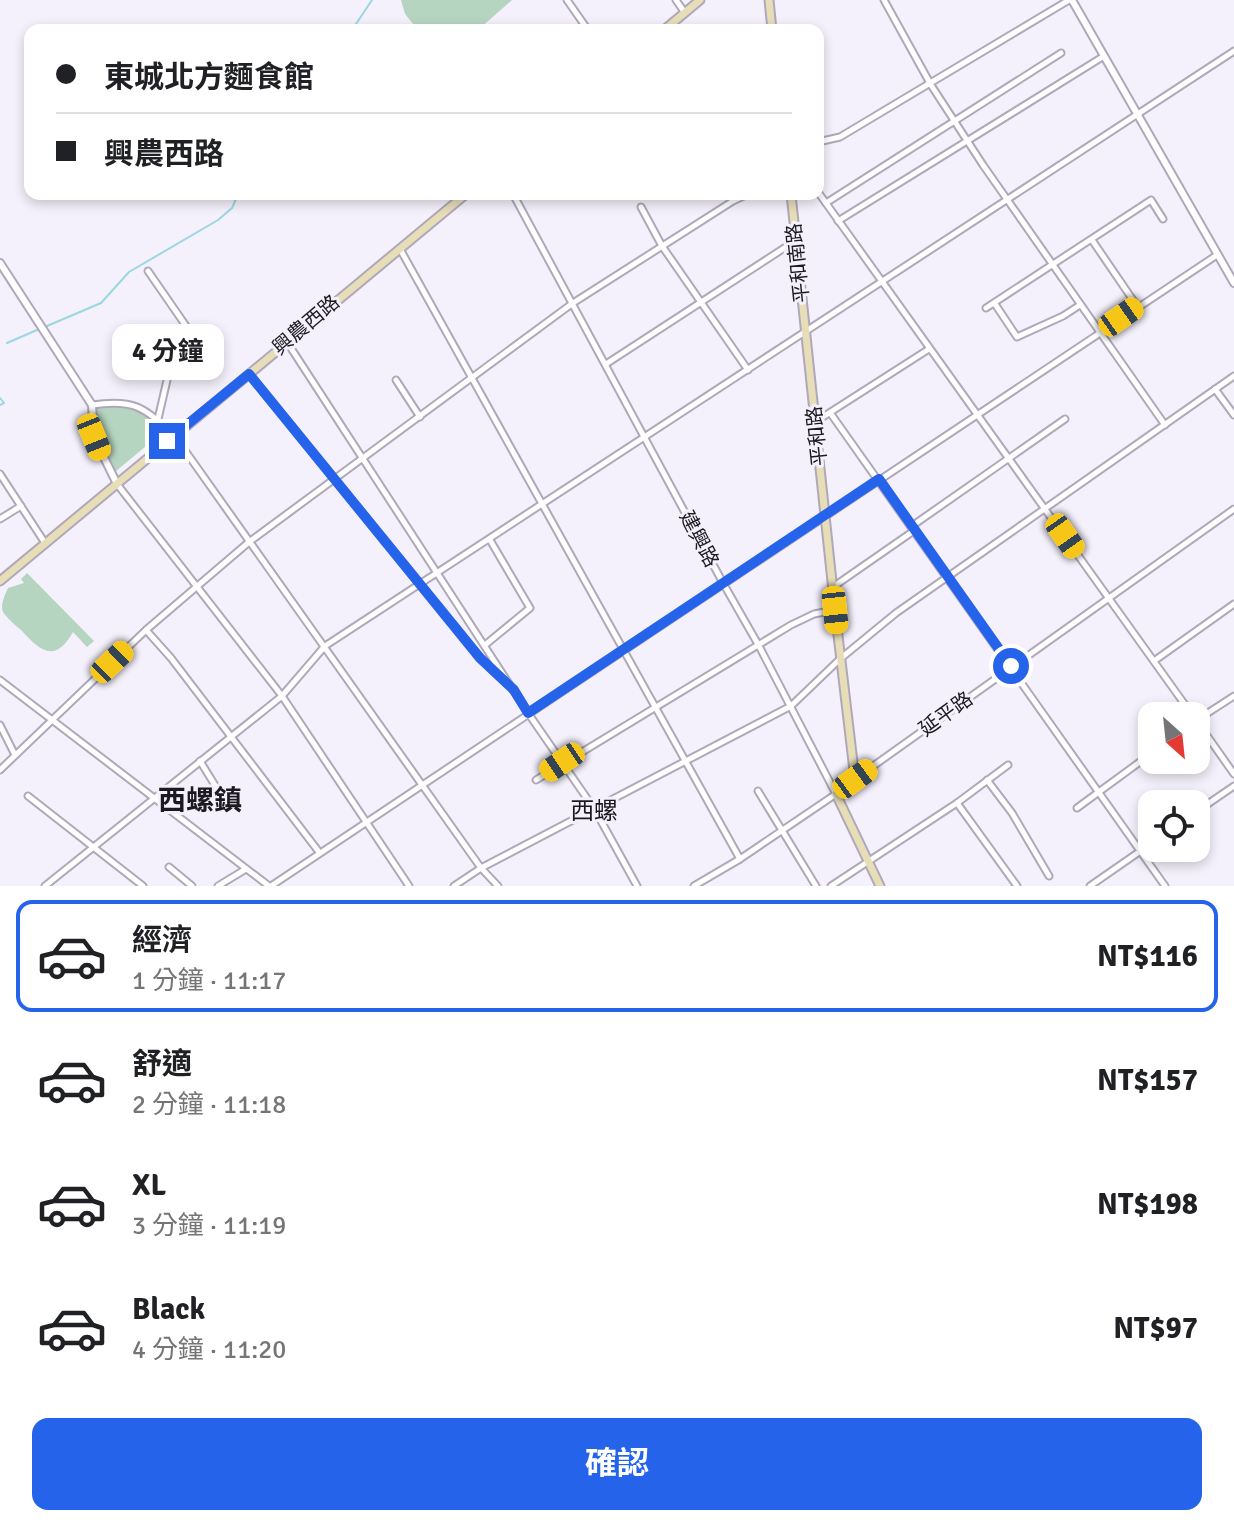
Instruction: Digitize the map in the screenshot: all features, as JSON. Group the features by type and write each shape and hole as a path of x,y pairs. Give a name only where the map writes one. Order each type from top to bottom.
{"main road":[{"path":"671,24 700,0"},
{"path":"769,0 771,24"},
{"name":"興農西路","path":"0,581 459,200"},
{"name":"平和南路","path":"792,200 805,332"},
{"name":"平和路","path":"805,332 855,779"},
{"name":"延平路","path":"836,794 855,779"},
{"name":"建興路","path":"836,794 880,886"}],"street":[{"path":"567,0 584,24"},
{"path":"676,0 685,13"},
{"path":"884,0 931,85 1052,266 1165,425"},
{"path":"824,141 840,137 1071,0 1234,283"},
{"path":"45,886 282,696 325,646 1234,51"},
{"path":"826,203 1061,53"},
{"path":"838,221 1104,56"},
{"name":"建興路","path":"516,200 836,794"},
{"path":"0,770 146,630 249,542 573,303 738,200"},
{"path":"824,200 1184,702"},
{"path":"986,308 1151,200 1163,219"},
{"path":"641,207 662,246 748,370"},
{"path":"1092,240 1137,306"},
{"path":"606,364 795,241"},
{"path":"400,248 740,859"},
{"path":"0,680 270,886 1217,255"},
{"path":"0,263 92,405 94,437 117,484 282,696 409,886"},
{"path":"148,271 186,326 174,350 158,420"},
{"path":"995,304 1017,337 1080,305"},
{"path":"287,342 528,713 595,810 637,886"},
{"path":"815,422 929,349"},
{"path":"249,374 480,658 514,690"},
{"path":"454,886 481,868 791,706 840,659 948,576 1234,376"},
{"path":"396,380 420,417"},
{"path":"1215,389 1234,415"},
{"path":"92,405 120,401 147,410 174,435 481,868 498,886"},
{"path":"831,414 1138,848"},
{"path":"833,587 1065,419"},
{"path":"0,475 45,543"},
{"path":"0,519 21,506"},
{"name":"延平路","path":"855,779 1234,509"},
{"path":"485,645 530,608 490,540"},
{"path":"1154,661 1234,604"},
{"path":"536,780 814,614 835,610"},
{"path":"146,630 171,658 319,852"},
{"path":"1210,711 1234,696"},
{"path":"0,725 15,755"},
{"path":"1210,739 1234,774"},
{"path":"200,761 224,800"},
{"path":"1077,808 1138,764"},
{"path":"831,886 957,803 1008,765"},
{"path":"987,780 1012,813 1049,876"},
{"path":"1210,802 1234,786"},
{"path":"758,791 816,886"},
{"name":"延平路","path":"694,886 836,794"},
{"path":"28,796 143,886"},
{"path":"957,803 1017,886"},
{"path":"1090,886 1138,852"},
{"path":"1148,862 1165,886"},
{"path":"169,867 192,886"},
{"path":"218,886 246,869"}],"green space":[{"path":"401,0 512,0 485,24 413,24 405,14"},
{"path":"119,405 144,413 164,431 115,472 100,437 95,408"},
{"path":"27,573 94,641 87,647 73,632 60,648 47,651 9,619 2,609 4,597 8,588 24,583 21,579"}],"waterway":[{"path":"356,24 372,0"},
{"path":"47,326 101,303 129,272 218,220 232,208 235,200"},
{"path":"7,343 37,330"},
{"path":"0,398 4,403 0,405"}],"district":[{"name":"西螺鎮","path":"200,801"},
{"name":"西螺","path":"594,811"}],"route":[{"path":"167,441 249,374 480,658 514,690 528,713 879,479 1011,666"}]}
